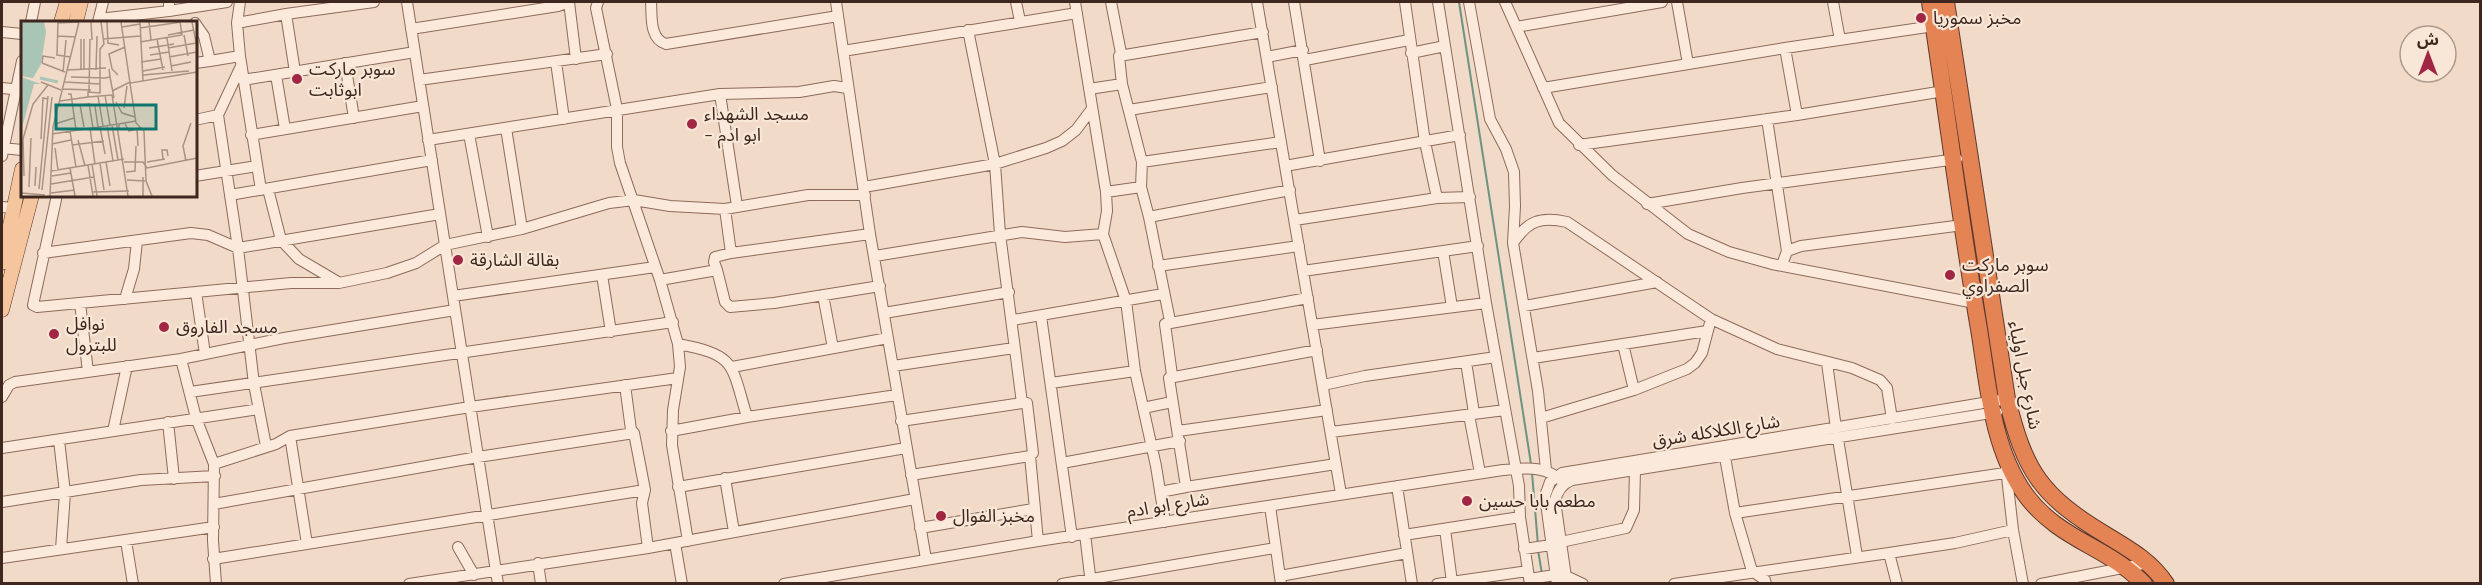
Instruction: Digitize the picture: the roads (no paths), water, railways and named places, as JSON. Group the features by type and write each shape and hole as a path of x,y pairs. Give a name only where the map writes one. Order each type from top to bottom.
{"highway":[{"name":"شارع جبل اولياء","path":"1930,2 1944,91 1961,158 1963,225 1975,303 2000,406 2028,466 2050,495 2087,524 2148,563 2166,584"},
{"name":"شارع جبل اولياء","path":"1946,2 1961,158 2000,406 2006,468 2024,493 2050,521 2123,566 2144,584"}],"main road":[{"path":"61,21 67,2"},
{"path":"76,21 81,2"},
{"path":"2,263 7,207 21,172"},
{"path":"2,310 32,196"}],"street":[{"path":"31,21 35,2"},
{"path":"103,2 99,21 169,6 181,9 227,2"},
{"path":"240,2 237,23 240,61 251,135 257,166 281,240 299,259 339,283"},
{"path":"237,23 374,2"},
{"path":"407,2 498,584"},
{"path":"411,29 558,6 569,2 576,59"},
{"path":"598,2 596,8 617,109 617,147 620,162 660,280 678,344 678,378 671,431 688,541"},
{"path":"651,2 655,36 660,42 666,44 838,16"},
{"path":"836,2 870,234 926,559"},
{"path":"1016,2 1020,21"},
{"path":"1114,2 1121,53 1119,56 1122,84 1142,162 1141,187 1163,294 1166,294 1170,321 1165,324"},
{"path":"1271,2 1258,3 1341,494"},
{"path":"1294,2 1320,161"},
{"path":"1405,2 1425,142 1437,198"},
{"path":"1438,2 1518,486 1520,518 1529,578"},
{"path":"1469,2 1490,119 1506,149 1514,172 1513,243 1533,358 1546,470"},
{"path":"1504,2 1559,123 1579,145 1647,204 1688,234 1729,252 1782,265 1975,303"},
{"path":"1516,27 1617,5 1662,2"},
{"path":"1677,2 1688,64"},
{"path":"1833,2 1840,40"},
{"path":"843,51 1020,21 1076,7 1106,192 1107,211 1103,234 1126,301 1135,371 1165,522"},
{"path":"181,9 193,21"},
{"path":"286,14 295,72"},
{"path":"196,24 204,36 210,61"},
{"path":"1544,88 1934,26"},
{"path":"968,30 995,164 1000,234 1022,403"},
{"path":"2,32 21,34"},
{"path":"1119,56 1263,32"},
{"path":"1267,57 1304,55 1409,40"},
{"path":"1411,53 1446,46"},
{"path":"1785,48 1797,115"},
{"path":"243,80 415,52"},
{"path":"419,80 607,54"},
{"path":"196,63 240,61"},
{"path":"240,61 218,116 238,248 254,384 266,447"},
{"path":"556,62 564,119"},
{"path":"345,63 354,118"},
{"path":"21,71 19,90 2,151 21,150"},
{"path":"276,75 285,129"},
{"path":"1089,90 1122,84"},
{"path":"428,140 720,94 799,92 834,86 847,88"},
{"path":"1129,110 1272,87"},
{"path":"2,88 19,90"},
{"path":"1579,145 1797,115 1944,91"},
{"path":"720,94 737,206"},
{"path":"251,135 423,106"},
{"path":"57,196 33,304 37,307 242,288 339,283 387,273 416,263 445,245 522,229 586,208 634,200 670,206 725,209 808,195 864,191 995,164 1046,148 1062,141 1076,130 1092,110"},
{"path":"196,120 218,116"},
{"path":"1767,119 1787,251 1782,265"},
{"path":"506,128 522,229"},
{"path":"470,134 488,237"},
{"path":"1285,166 1460,135"},
{"path":"1142,162 1281,142"},
{"path":"1647,204 1776,183 1961,158"},
{"path":"230,195 432,160"},
{"path":"196,176 257,166"},
{"path":"1106,192 1141,187"},
{"path":"1149,217 1290,190"},
{"path":"1295,220 1437,198 1470,197"},
{"path":"725,209 731,253"},
{"path":"43,253 198,233 238,248 440,214"},
{"path":"1513,243 1524,227 1536,221 1549,219 1567,222 1711,319 1777,349 1852,368 1884,383 1887,388 1892,419"},
{"path":"1787,251 1824,242 1963,225"},
{"path":"875,256 1000,234 1022,232 1065,237 1103,234"},
{"path":"870,234 731,253 715,257 714,262 725,302 730,307 880,286"},
{"path":"125,299 134,269 137,241"},
{"path":"1158,266 1299,246"},
{"path":"1303,271 1478,246"},
{"path":"1443,251 1452,307"},
{"path":"453,296 655,267"},
{"path":"660,280 717,270"},
{"path":"602,275 611,332"},
{"path":"1524,306 1657,282"},
{"path":"196,292 205,354"},
{"path":"884,313 1009,292"},
{"path":"1013,320 1163,294"},
{"path":"823,295 833,348"},
{"path":"1165,324 1308,298"},
{"path":"80,303 88,372"},
{"path":"1312,325 1486,303"},
{"path":"2,397 9,385 15,382 182,359 455,310"},
{"path":"1041,316 1072,537"},
{"path":"1541,418 1634,390 1695,363 1702,353 1711,319"},
{"path":"190,392 673,322"},
{"path":"1165,324 1172,375 1169,378 1172,402 1186,487"},
{"path":"1533,358 1707,330"},
{"path":"732,367 888,338"},
{"path":"678,344 707,349 719,354 732,367 747,417"},
{"path":"1623,344 1634,390"},
{"path":"893,366 1014,348"},
{"path":"1169,378 1317,350"},
{"path":"1323,385 1365,376 1496,357"},
{"path":"182,359 196,418 214,464 213,559 216,584"},
{"path":"1466,362 1474,413 1468,415"},
{"path":"1827,363 1857,556"},
{"path":"113,431 127,366"},
{"path":"1050,383 1135,371"},
{"path":"214,464 276,444 290,436 470,406 678,378"},
{"path":"625,385 631,430 634,434 645,490 642,503 648,548"},
{"path":"671,431 747,417 897,395"},
{"path":"1143,408 1172,402"},
{"path":"901,421 1027,403 1034,453 1030,456 911,475"},
{"name":"شارع الكلاكله شرق","path":"1561,479 1725,457 1892,419 2000,406"},
{"name":"شارع الكلاكله شرق","path":"1561,479 1569,471 1837,433 2000,406"},
{"path":"2,448 259,409"},
{"path":"1062,463 1151,445 1179,436 1327,410"},
{"path":"1330,432 1505,410"},
{"path":"1468,415 1480,473"},
{"path":"168,422 174,479"},
{"path":"214,504 478,458 634,434"},
{"path":"290,436 307,544"},
{"path":"59,440 65,493 61,549"},
{"path":"678,487 906,448"},
{"path":"1030,456 1033,509 1038,541"},
{"path":"1725,457 1735,513 1752,571 1765,580 1766,584"},
{"path":"1160,492 1336,464"},
{"path":"1735,513 2006,468 2013,530 2023,584"},
{"name":"شارع ابو ادم","path":"784,584 832,580 926,559 1480,473 1514,469 1546,470 1561,479"},
{"path":"1524,549 1626,528 1634,510 1635,470"},
{"path":"2,502 141,480 215,476"},
{"path":"725,478 734,532"},
{"path":"1561,479 1548,485 1545,496 1561,579"},
{"path":"1397,486 1412,584"},
{"path":"213,559 645,490"},
{"path":"409,584 474,575 496,569 648,548 915,500"},
{"path":"1270,506 1280,580 1407,554"},
{"path":"920,528 1033,509"},
{"path":"1404,535 1520,518"},
{"path":"2,558 214,528"},
{"path":"1445,529 1452,582"},
{"path":"1674,584 1956,543 2013,530"},
{"path":"1084,534 1091,581"},
{"path":"126,541 133,584"},
{"path":"675,543 682,584"},
{"path":"458,547 474,575"},
{"path":"1062,584 1136,578 1275,548"},
{"path":"1889,553 1897,584"},
{"path":"538,563 541,584"},
{"path":"2041,584 2123,566 2148,563"},
{"path":"1437,584 1529,578 1561,579 1583,584"}],"waterway":[{"path":"1459,2 1531,464"},
{"path":"1532,473 1538,545"},
{"path":"1538,550 1542,574"}],"place":[{"name":"مخبز سموريا","path":"1921,18"},
{"name":"سوبر ماركت ابوثابت","path":"297,79"},
{"name":"مسجد الشهداء - ابو ادم","path":"692,124"},
{"name":"بقالة الشارقة","path":"458,260"},
{"name":"سوبر ماركت الصفراوي","path":"1950,275"},
{"name":"مسجد الفاروق","path":"164,327"},
{"name":"نوافل للبترول","path":"54,334"},
{"name":"مطعم بابا حسين","path":"1467,501"},
{"name":"مخبز الفوال","path":"941,516"}]}
